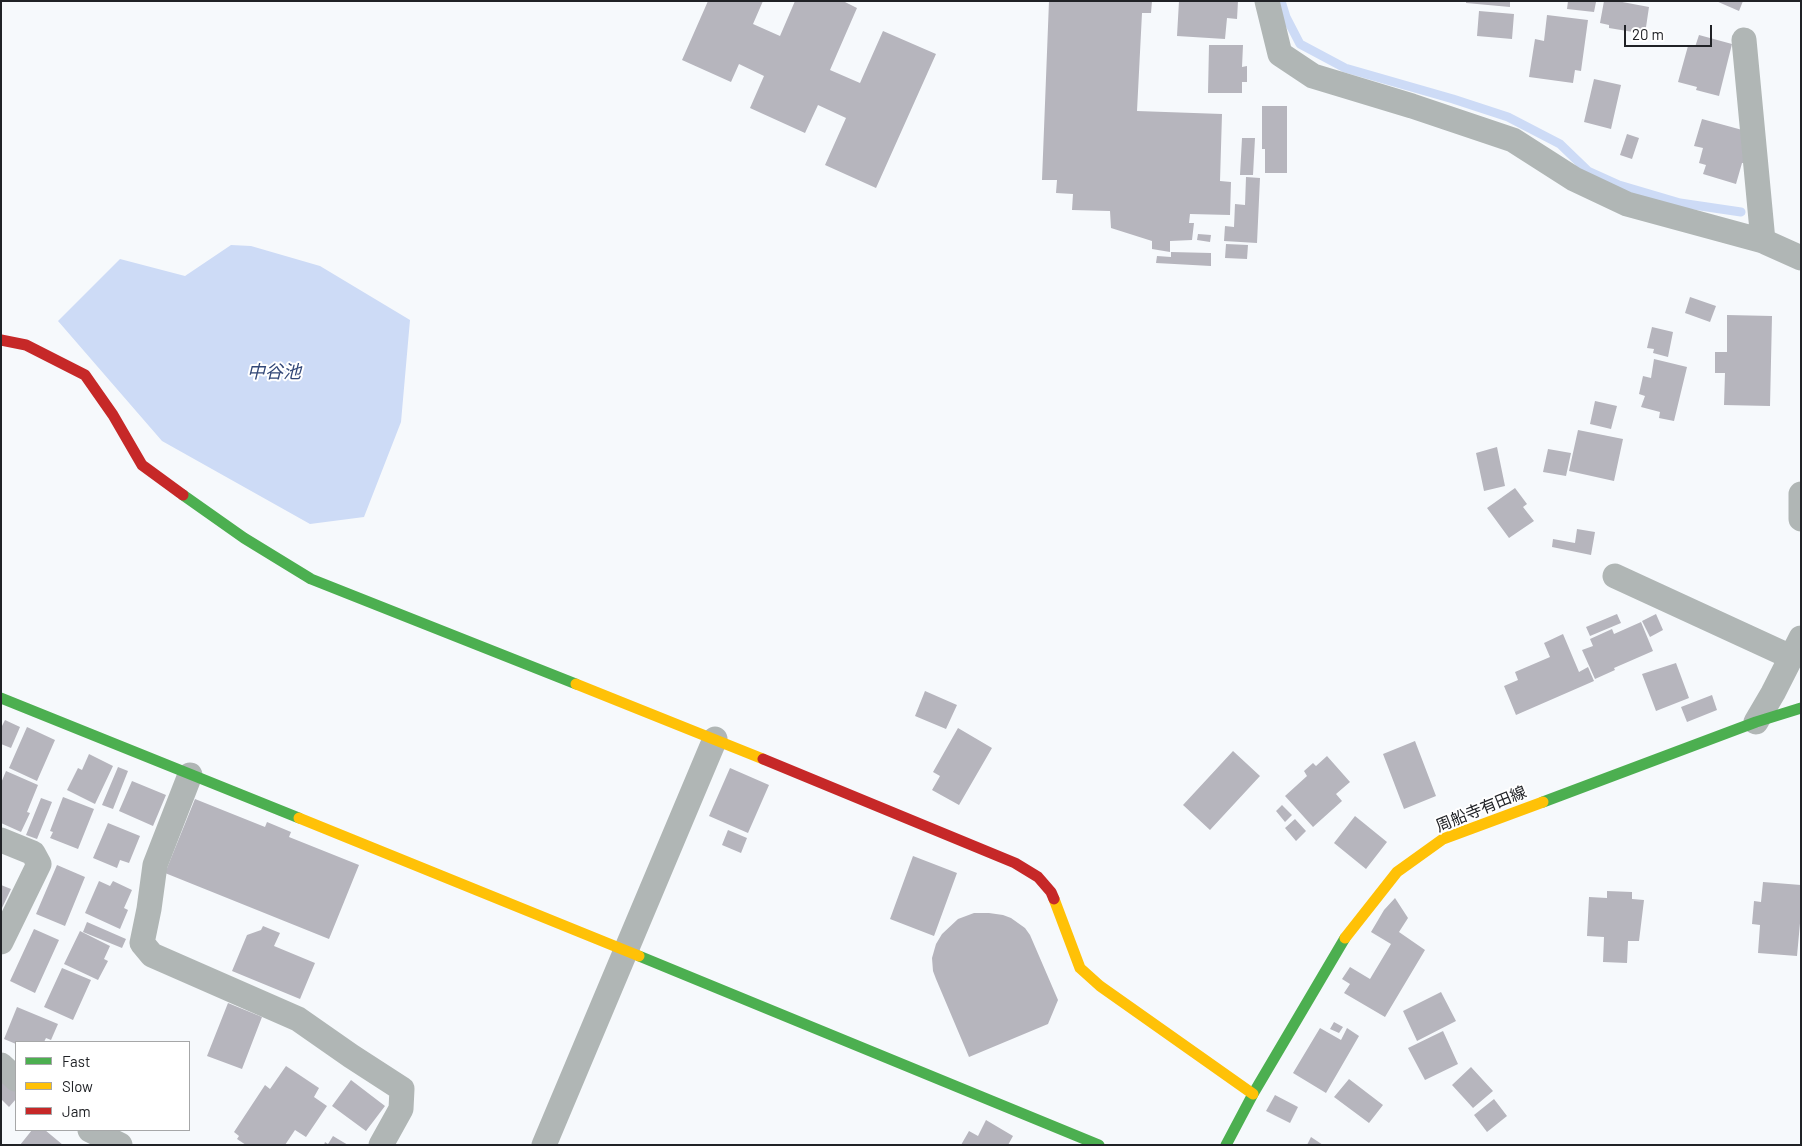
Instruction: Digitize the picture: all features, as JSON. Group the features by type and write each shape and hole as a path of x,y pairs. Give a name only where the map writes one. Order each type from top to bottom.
{"street":[{"path":"1267,1 1280,54 1313,76 1412,106 1513,140 1574,179 1627,204 1763,241 1801,258"},
{"path":"1744,40 1763,241"},
{"path":"1,340 26,345 85,375 113,415 142,465 244,538 312,579 715,738 1015,863 1038,877 1051,892 1080,968 1100,986 1253,1094"},
{"path":"1801,494 1801,519"},
{"path":"1615,576 1796,647 1756,722"},
{"path":"1,698 625,950 1099,1145"},
{"name":"周船寺有田線","path":"1226,1145 1253,1094 1349,932 1397,872 1443,839 1756,722 1801,708"},
{"path":"544,1145 715,738"},
{"path":"190,774 155,865 142,943 152,955 298,1019 402,1089 401,1109 381,1145"},
{"path":"1,840 33,853 38,864 1,942"},
{"path":"1,1065 15,1078"},
{"path":"92,1131 120,1145"}],"water":[{"name":"中谷池","path":"231,245 251,246 320,266 410,320 401,422 364,517 310,524 162,441 58,321 120,259 185,276"}],"building":[{"path":"708,1 763,1 753,24 780,36 795,1 843,1 857,8 830,70 860,83 883,31 936,54 876,188 825,165 846,118 818,105 805,133 750,108 764,76 739,64 731,82 682,60"},
{"path":"1049,1 1152,1 1151,13 1142,13 1137,111 1222,114 1220,181 1231,182 1230,215 1190,214 1189,223 1194,223 1192,240 1170,241 1170,252 1152,249 1152,241 1111,228 1110,211 1072,210 1073,194 1056,193 1057,180 1042,180"},
{"path":"1179,1 1238,1 1237,19 1227,18 1225,39 1177,36"},
{"path":"1466,1 1510,1 1510,7 1466,3"},
{"path":"1568,1 1596,2 1594,12 1567,9"},
{"path":"1604,1 1617,1 1649,7 1645,34 1609,28 1609,25 1600,23"},
{"path":"1716,1 1743,1 1739,11"},
{"path":"1479,11 1514,14 1512,39 1477,36"},
{"path":"1547,15 1588,20 1581,71 1575,70 1573,83 1529,77 1535,39 1544,41"},
{"path":"1699,35 1732,44 1719,96 1696,90 1697,87 1678,82 1688,46 1695,47"},
{"path":"1209,45 1243,45 1242,67 1247,66 1247,82 1242,82 1242,93 1208,93"},
{"path":"1594,79 1621,85 1611,129 1584,122"},
{"path":"1262,106 1287,106 1287,173 1265,173 1265,149 1262,149"},
{"path":"1702,119 1746,131 1744,163 1742,163 1736,184 1703,174 1706,165 1699,163 1703,148 1694,146"},
{"path":"1627,134 1639,138 1632,159 1620,155"},
{"path":"1242,138 1255,138 1253,175 1240,175"},
{"path":"1246,177 1260,178 1257,243 1224,241 1225,226 1234,227 1235,204 1245,205"},
{"path":"1198,234 1211,235 1210,242 1197,240"},
{"path":"1226,244 1248,245 1247,259 1225,258"},
{"path":"1171,252 1211,253 1211,266 1156,263 1157,256 1171,257"},
{"path":"1690,297 1716,306 1710,322 1685,313"},
{"path":"1727,315 1772,316 1770,406 1724,405 1725,373 1715,373 1715,352 1727,352"},
{"path":"1652,327 1673,332 1668,357 1653,353 1654,349 1647,348"},
{"path":"1654,359 1687,367 1674,421 1659,418 1660,412 1641,407 1645,396 1639,394 1643,376 1651,378"},
{"path":"1595,401 1617,406 1611,429 1590,424"},
{"path":"1578,430 1623,439 1614,481 1569,471"},
{"path":"1497,447 1505,486 1484,491 1476,453"},
{"path":"1548,449 1571,453 1566,476 1543,472"},
{"path":"1515,488 1527,504 1523,507 1534,521 1509,538 1487,508"},
{"path":"1577,529 1595,532 1591,555 1552,547 1553,539 1575,543"},
{"path":"1617,614 1621,623 1590,636 1586,627"},
{"path":"1656,614 1663,630 1650,637 1642,621"},
{"path":"1641,622 1653,651 1614,668 1615,670 1595,679 1582,650 1593,646 1590,639 1612,629 1614,634"},
{"path":"1563,634 1579,672 1588,667 1594,681 1516,715 1504,686 1518,680 1515,672 1550,657 1544,643"},
{"path":"1676,663 1689,698 1656,711 1642,674"},
{"path":"925,691 957,705 946,729 915,716"},
{"path":"1712,695 1717,710 1687,722 1681,707"},
{"path":"5,720 20,727 11,748 1,744 1,728"},
{"path":"27,727 55,740 37,781 9,768"},
{"path":"958,728 992,748 959,805 932,790 940,776 933,772"},
{"path":"1415,741 1436,796 1404,809 1383,754"},
{"path":"1233,751 1260,776 1210,830 1183,805"},
{"path":"89,754 113,766 95,804 67,790 78,768 82,770"},
{"path":"1327,756 1350,782 1336,794 1342,801 1313,827 1285,796 1307,776 1304,771 1313,763 1316,766"},
{"path":"118,767 128,771 113,809 102,805"},
{"path":"730,768 769,785 748,833 709,816"},
{"path":"6,771 38,785 27,812 30,813 21,832 1,823 1,783"},
{"path":"132,781 166,795 153,826 119,811"},
{"path":"63,797 94,809 78,849 50,838 53,832 50,831"},
{"path":"41,798 52,802 37,839 26,835"},
{"path":"195,799 265,827 267,822 291,832 289,837 359,865 329,939 165,873"},
{"path":"1282,805 1292,815 1285,822 1276,811"},
{"path":"1355,816 1387,842 1366,869 1334,843"},
{"path":"1295,819 1306,831 1296,841 1285,828"},
{"path":"108,823 140,836 129,863 120,860 117,868 93,858"},
{"path":"728,830 747,838 741,853 722,845"},
{"path":"913,856 957,873 934,936 890,919"},
{"path":"57,865 85,877 65,926 36,914"},
{"path":"99,881 110,886 113,881 132,890 124,908 128,910 120,929 85,913"},
{"path":"1763,882 1801,885 1801,912 1797,956 1758,953 1760,925 1752,924 1754,901 1761,902"},
{"path":"1,885 11,889 1,910"},
{"path":"1607,891 1632,892 1632,899 1644,900 1639,941 1628,941 1627,963 1603,962 1604,937 1587,936 1589,897 1607,898"},
{"path":"1395,898 1408,918 1399,932 1425,950 1385,1017 1344,993 1350,984 1342,979 1350,967 1370,979 1391,944 1371,932 1384,910"},
{"path":"974,913 1003,915 1025,928 1030,935 1058,1000 1048,1024 969,1057 933,971 932,958 936,944 942,934 958,919"},
{"path":"87,922 126,939 122,948 83,932"},
{"path":"263,926 280,933 274,946 315,963 300,999 232,971 247,935 261,930"},
{"path":"34,929 59,940 35,993 10,981"},
{"path":"80,931 110,946 104,959 108,961 98,980 64,964"},
{"path":"62,968 91,980 73,1020 44,1007"},
{"path":"1441,992 1456,1021 1417,1041 1403,1011"},
{"path":"228,1003 262,1017 242,1069 207,1056"},
{"path":"17,1007 58,1024 51,1040 46,1038 44,1041 15,1041 15,1044 4,1039"},
{"path":"1334,1022 1343,1027 1339,1033 1330,1029"},
{"path":"1320,1028 1341,1040 1347,1028 1359,1036 1326,1093 1293,1073"},
{"path":"1443,1031 1458,1064 1425,1080 1408,1048"},
{"path":"286,1066 319,1088 314,1097 327,1106 306,1137 295,1130 285,1145 246,1145 237,1139 239,1136 234,1132 265,1085 270,1089"},
{"path":"1471,1067 1493,1091 1473,1108 1452,1085"},
{"path":"1,1077 15,1091 15,1100 9,1107 1,1099"},
{"path":"1349,1079 1383,1105 1369,1123 1334,1097"},
{"path":"351,1080 385,1106 366,1131 332,1106"},
{"path":"1275,1095 1298,1107 1290,1123 1266,1111"},
{"path":"1494,1099 1507,1116 1487,1132 1474,1115"},
{"path":"986,1120 1013,1136 1008,1145 961,1145 969,1131 978,1136"},
{"path":"31,1131 46,1131 63,1145 20,1145"},
{"path":"333,1136 348,1145 324,1145 325,1142 328,1144"},
{"path":"1311,1137 1323,1145 1307,1145"}],"waterway":[{"path":"1281,1 1286,17 1300,44 1345,68 1508,117 1560,144 1588,171 1619,185 1680,203 1741,212"}],"traffic: fast":[{"path":"183,495 244,538 311,579 576,684"},
{"path":"1,698 299,818"},
{"path":"1543,802 1756,722 1801,708"},
{"path":"1226,1145 1253,1094 1345,938"},
{"path":"639,956 1099,1145"}],"traffic: slow":[{"path":"576,684 763,759"},
{"path":"1345,938 1397,872 1443,839 1543,802"},
{"path":"299,818 639,956"},
{"path":"1054,899 1080,968 1100,986 1253,1094"}],"traffic: jam":[{"path":"1,340 26,345 85,375 113,415 142,465 183,495"},
{"path":"763,759 1015,863 1038,877 1051,892 1054,899"}]}
